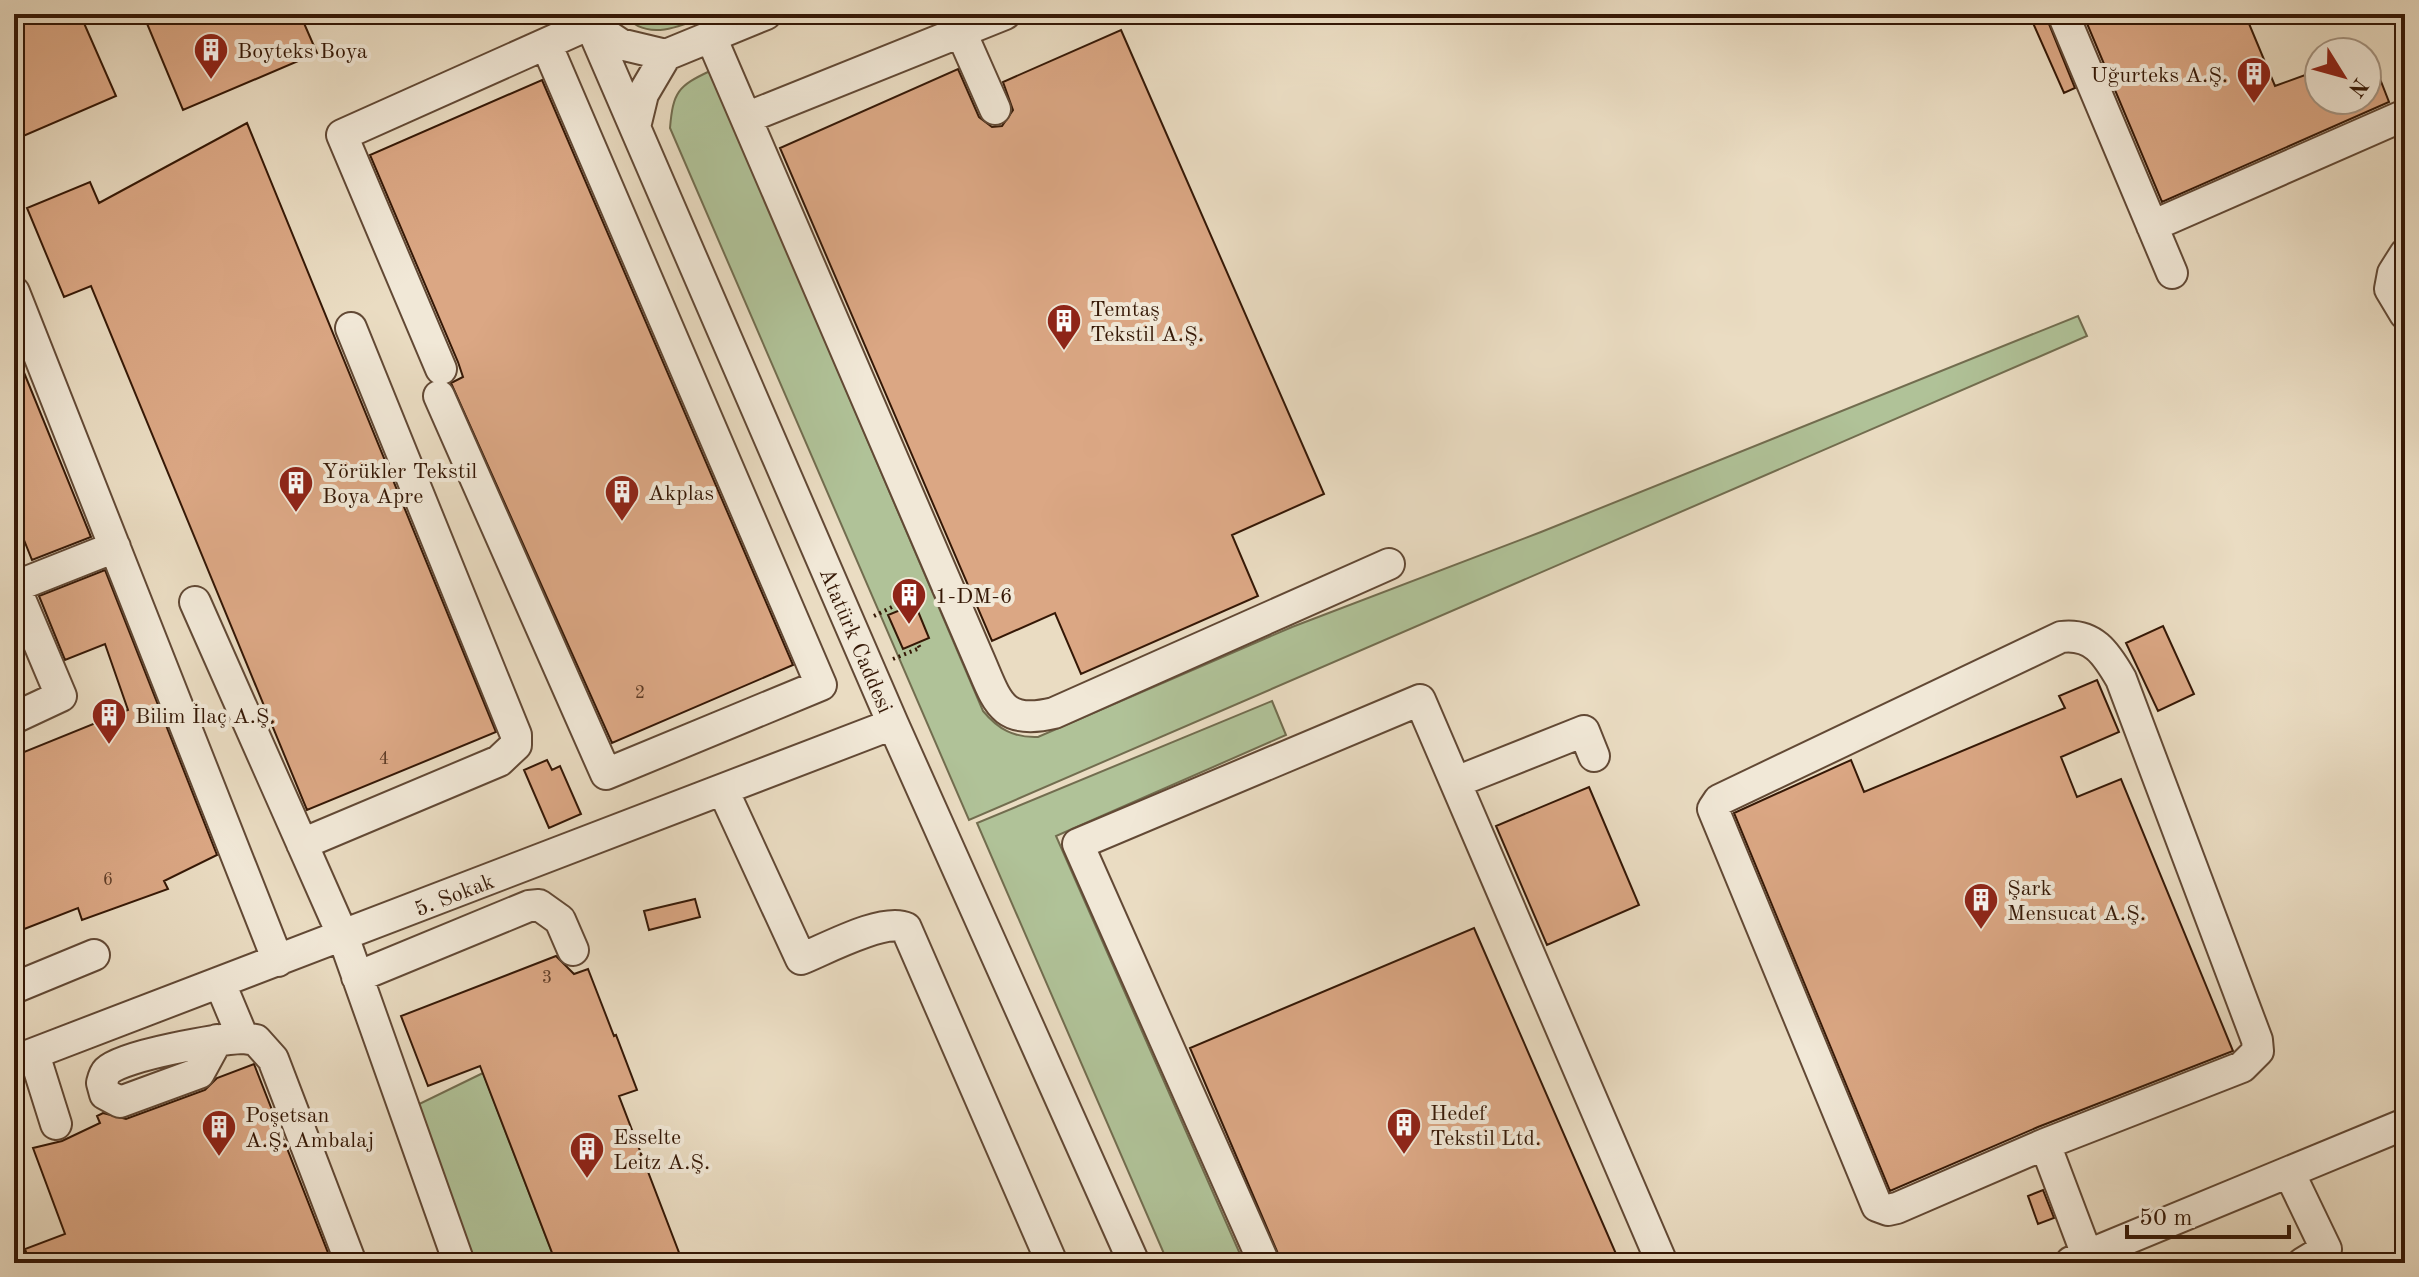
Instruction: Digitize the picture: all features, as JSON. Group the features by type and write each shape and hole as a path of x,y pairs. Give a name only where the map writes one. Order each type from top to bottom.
{"street":[{"path":"547,46 821,685 606,774 440,383 342,135 547,46 588,19 620,44 666,55 766,14"},
{"path":"746,118 1005,14"},
{"path":"2063,14 2172,273"},
{"name":"Atatürk Caddesi","path":"588,19 893,724 1134,1263"},
{"path":"961,32 995,109"},
{"path":"711,37 978,657 993,690 1013,715 1030,719 1054,713 1389,564"},
{"path":"635,127 643,94 666,55"},
{"path":"2152,226 2405,115"},
{"path":"2405,254 2393,273 2390,289 2405,314"},
{"path":"14,292 278,961"},
{"path":"302,844 499,761 516,745 516,735 351,328"},
{"path":"14,718 61,696 15,587 115,547"},
{"path":"195,602 343,936 459,1263"},
{"path":"2078,635 2106,652 2121,679 2257,1040 2258,1051 2242,1067 2045,1144 1897,1208 1888,1210 1877,1206 1713,809 1719,800 2061,637 2078,635"},
{"path":"1264,1263 1078,844 1420,700 1662,1263"},
{"name":"5. Sokak","path":"24,1058 893,724"},
{"path":"1456,782 1584,731 1594,756"},
{"path":"723,790 801,959 880,927 898,924 906,928 1052,1263"},
{"path":"497,877 511,913"},
{"path":"357,977 511,913 539,905 560,920 573,950"},
{"path":"14,988 94,955"},
{"path":"220,983 230,1039 256,1040 273,1059 351,1263"},
{"path":"24,1058 56,1124"},
{"path":"2045,1144 2082,1261 2405,1124"},
{"path":"2289,1172 2323,1258"}],"path":[{"path":"874,616 900,603 903,608"},
{"path":"893,659 920,648 917,643"}],"green space":[{"path":"624,14 710,14 676,27 653,30 642,28"},
{"path":"710,71 983,711 1001,727 1021,736 1038,737 1292,627 1541,532 2078,316 2087,336 969,820 670,128 673,106 679,92"},
{"path":"1272,701 1286,735 1056,836 1244,1263 1168,1263 977,823"},
{"path":"483,1073 556,1263 471,1263 411,1108"}],"building":[{"path":"14,14 80,14 116,96 14,140"},
{"name":"Boyteks Boya","path":"143,14 300,14 317,53 183,110"},
{"path":"2029,14 2045,14 2075,88 2064,93"},
{"name":"Uğurteks A.Ş.","path":"2083,14 2245,14 2275,86 2303,76 2303,116 2357,116 2162,202"},
{"name":"Temtaş Tekstil A.Ş.","path":"1121,30 1324,494 1232,535 1258,596 1081,674 1055,613 992,641 780,148 958,69 979,117 992,127 1002,126 1013,110 1003,82"},
{"name":"Akplas","path":"542,80 793,665 612,743 451,383 463,377 458,362 370,155"},
{"name":"Uğurteks A.Ş.","path":"2383,87 2389,102 2383,105"},
{"name":"Yörükler Tekstil Boya Apre","path":"247,123 496,732 307,810 91,286 64,297 27,208 90,182 99,203"},
{"path":"14,348 91,537 32,560 14,515"},
{"name":"Bilim İlaç A.Ş.","path":"105,570 217,855 164,881 168,889 82,920 78,908 14,933 14,764 21,762 19,754 128,710 105,644 65,660 39,596"},
{"name":"1-DM-6","path":"915,604 929,638 903,649 888,615"},
{"path":"2163,626 2194,694 2158,711 2126,643"},
{"name":"Şark Mensucat A.Ş.","path":"2097,680 2119,732 2061,757 2077,797 2121,779 2233,1051 2038,1127 1890,1191 1734,813 1851,760 1864,792 2065,708 2059,696"},
{"path":"547,760 552,770 560,766 581,814 549,828 524,770"},
{"path":"1589,787 1639,905 1547,945 1496,826"},
{"path":"695,899 700,917 649,930 644,911"},
{"name":"Hedef Tekstil Ltd.","path":"1474,928 1620,1263 1282,1263 1190,1048"},
{"name":"Esselte Leitz A.Ş.","path":"556,956 574,974 588,969 616,1035 637,1090 619,1096 683,1263 556,1263 480,1066 428,1086 401,1016"},
{"name":"Poşetsan A.Ş. Ambalaj","path":"254,1064 332,1263 30,1263 25,1249 65,1234 33,1148 62,1141 100,1123 97,1116 103,1113 126,1119 205,1090 217,1078"},
{"path":"2043,1190 2054,1218 2038,1224 2028,1196"}],"place":[{"name":"Boyteks Boya","path":"211,81"},
{"name":"Uğurteks A.Ş.","path":"2254,105"},
{"name":"Temtaş Tekstil A.Ş.","path":"1064,352"},
{"name":"Yörükler Tekstil Boya Apre","path":"296,514"},
{"name":"Akplas","path":"622,523"},
{"name":"1-DM-6","path":"909,626"},
{"name":"Bilim İlaç A.Ş.","path":"109,746"},
{"name":"Şark Mensucat A.Ş.","path":"1981,931"},
{"name":"Hedef Tekstil Ltd.","path":"1404,1156"},
{"name":"Poşetsan A.Ş. Ambalaj","path":"219,1158"},
{"name":"Esselte Leitz A.Ş.","path":"587,1180"}]}
